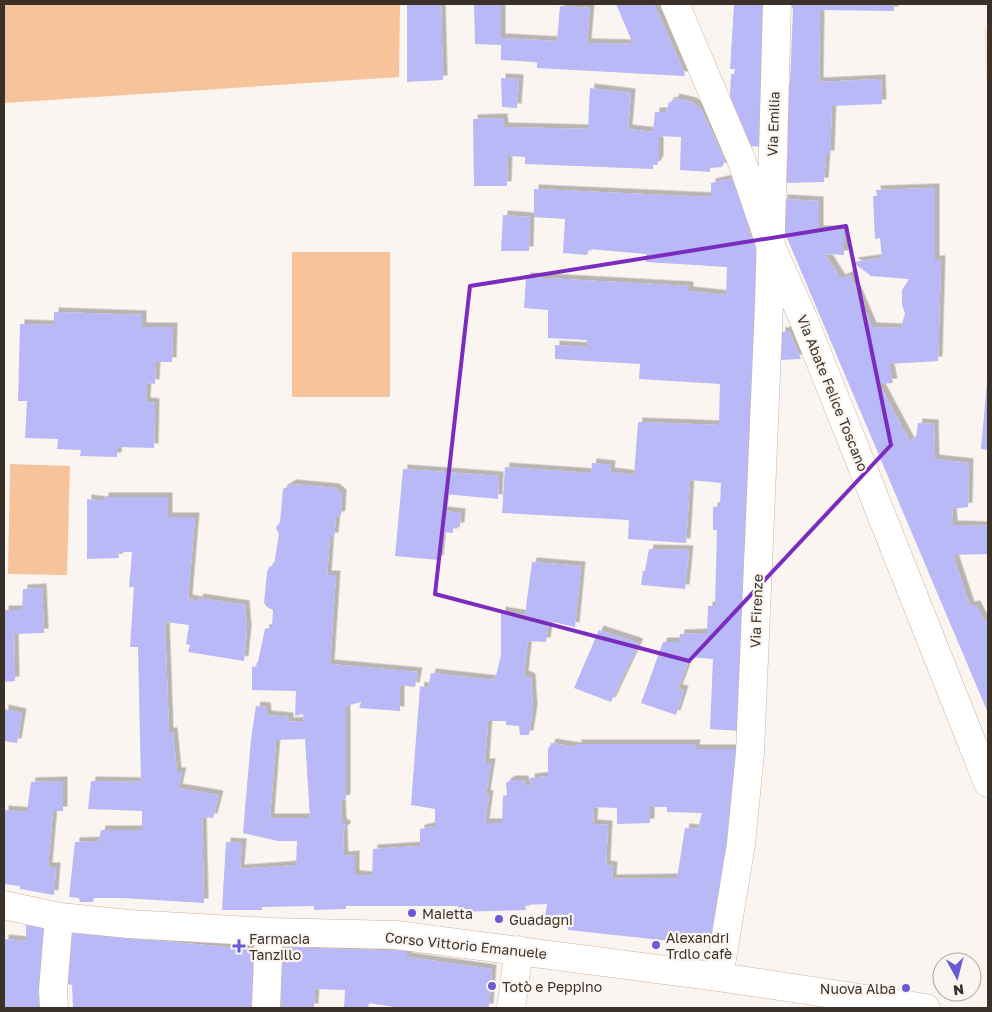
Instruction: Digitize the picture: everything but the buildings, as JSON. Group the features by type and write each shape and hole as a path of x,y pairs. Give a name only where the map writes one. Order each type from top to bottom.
{"street":[{"name":"Via Abate Felice Toscano","path":"675,4 741,159 770,244 803,318 988,783"},
{"name":"Via Emilia","path":"770,244 777,4"},
{"name":"Via Firenze","path":"719,977 742,844 750,753 770,244"},
{"name":"Corso Vittorio Emanuele","path":"4,905 59,917 129,924 268,932 396,935 719,977 926,1008"},
{"path":"54,1008 53,990 59,917"},
{"path":"266,1008 268,932"},
{"path":"511,1008 519,950"}],"highlighted area":[{"path":"846,226 891,445 689,661 435,594 470,286"}],"shaded area":[{"path":"4,4 400,4 399,77 4,103"},
{"path":"984,28 988,28 988,83 986,79"},
{"path":"292,252 390,252 390,397 292,397"},
{"path":"10,464 70,466 67,575 8,574"}],"place":[{"name":"Maietta","path":"412,913"},
{"name":"Guadagni","path":"499,919"},
{"name":"Alexandri Trdlo cafè","path":"656,945"},
{"name":"Farmacia Tanzillo","path":"239,946"},
{"name":"Totò e Peppino","path":"492,986"},
{"name":"Nuova Alba","path":"906,988"}]}
